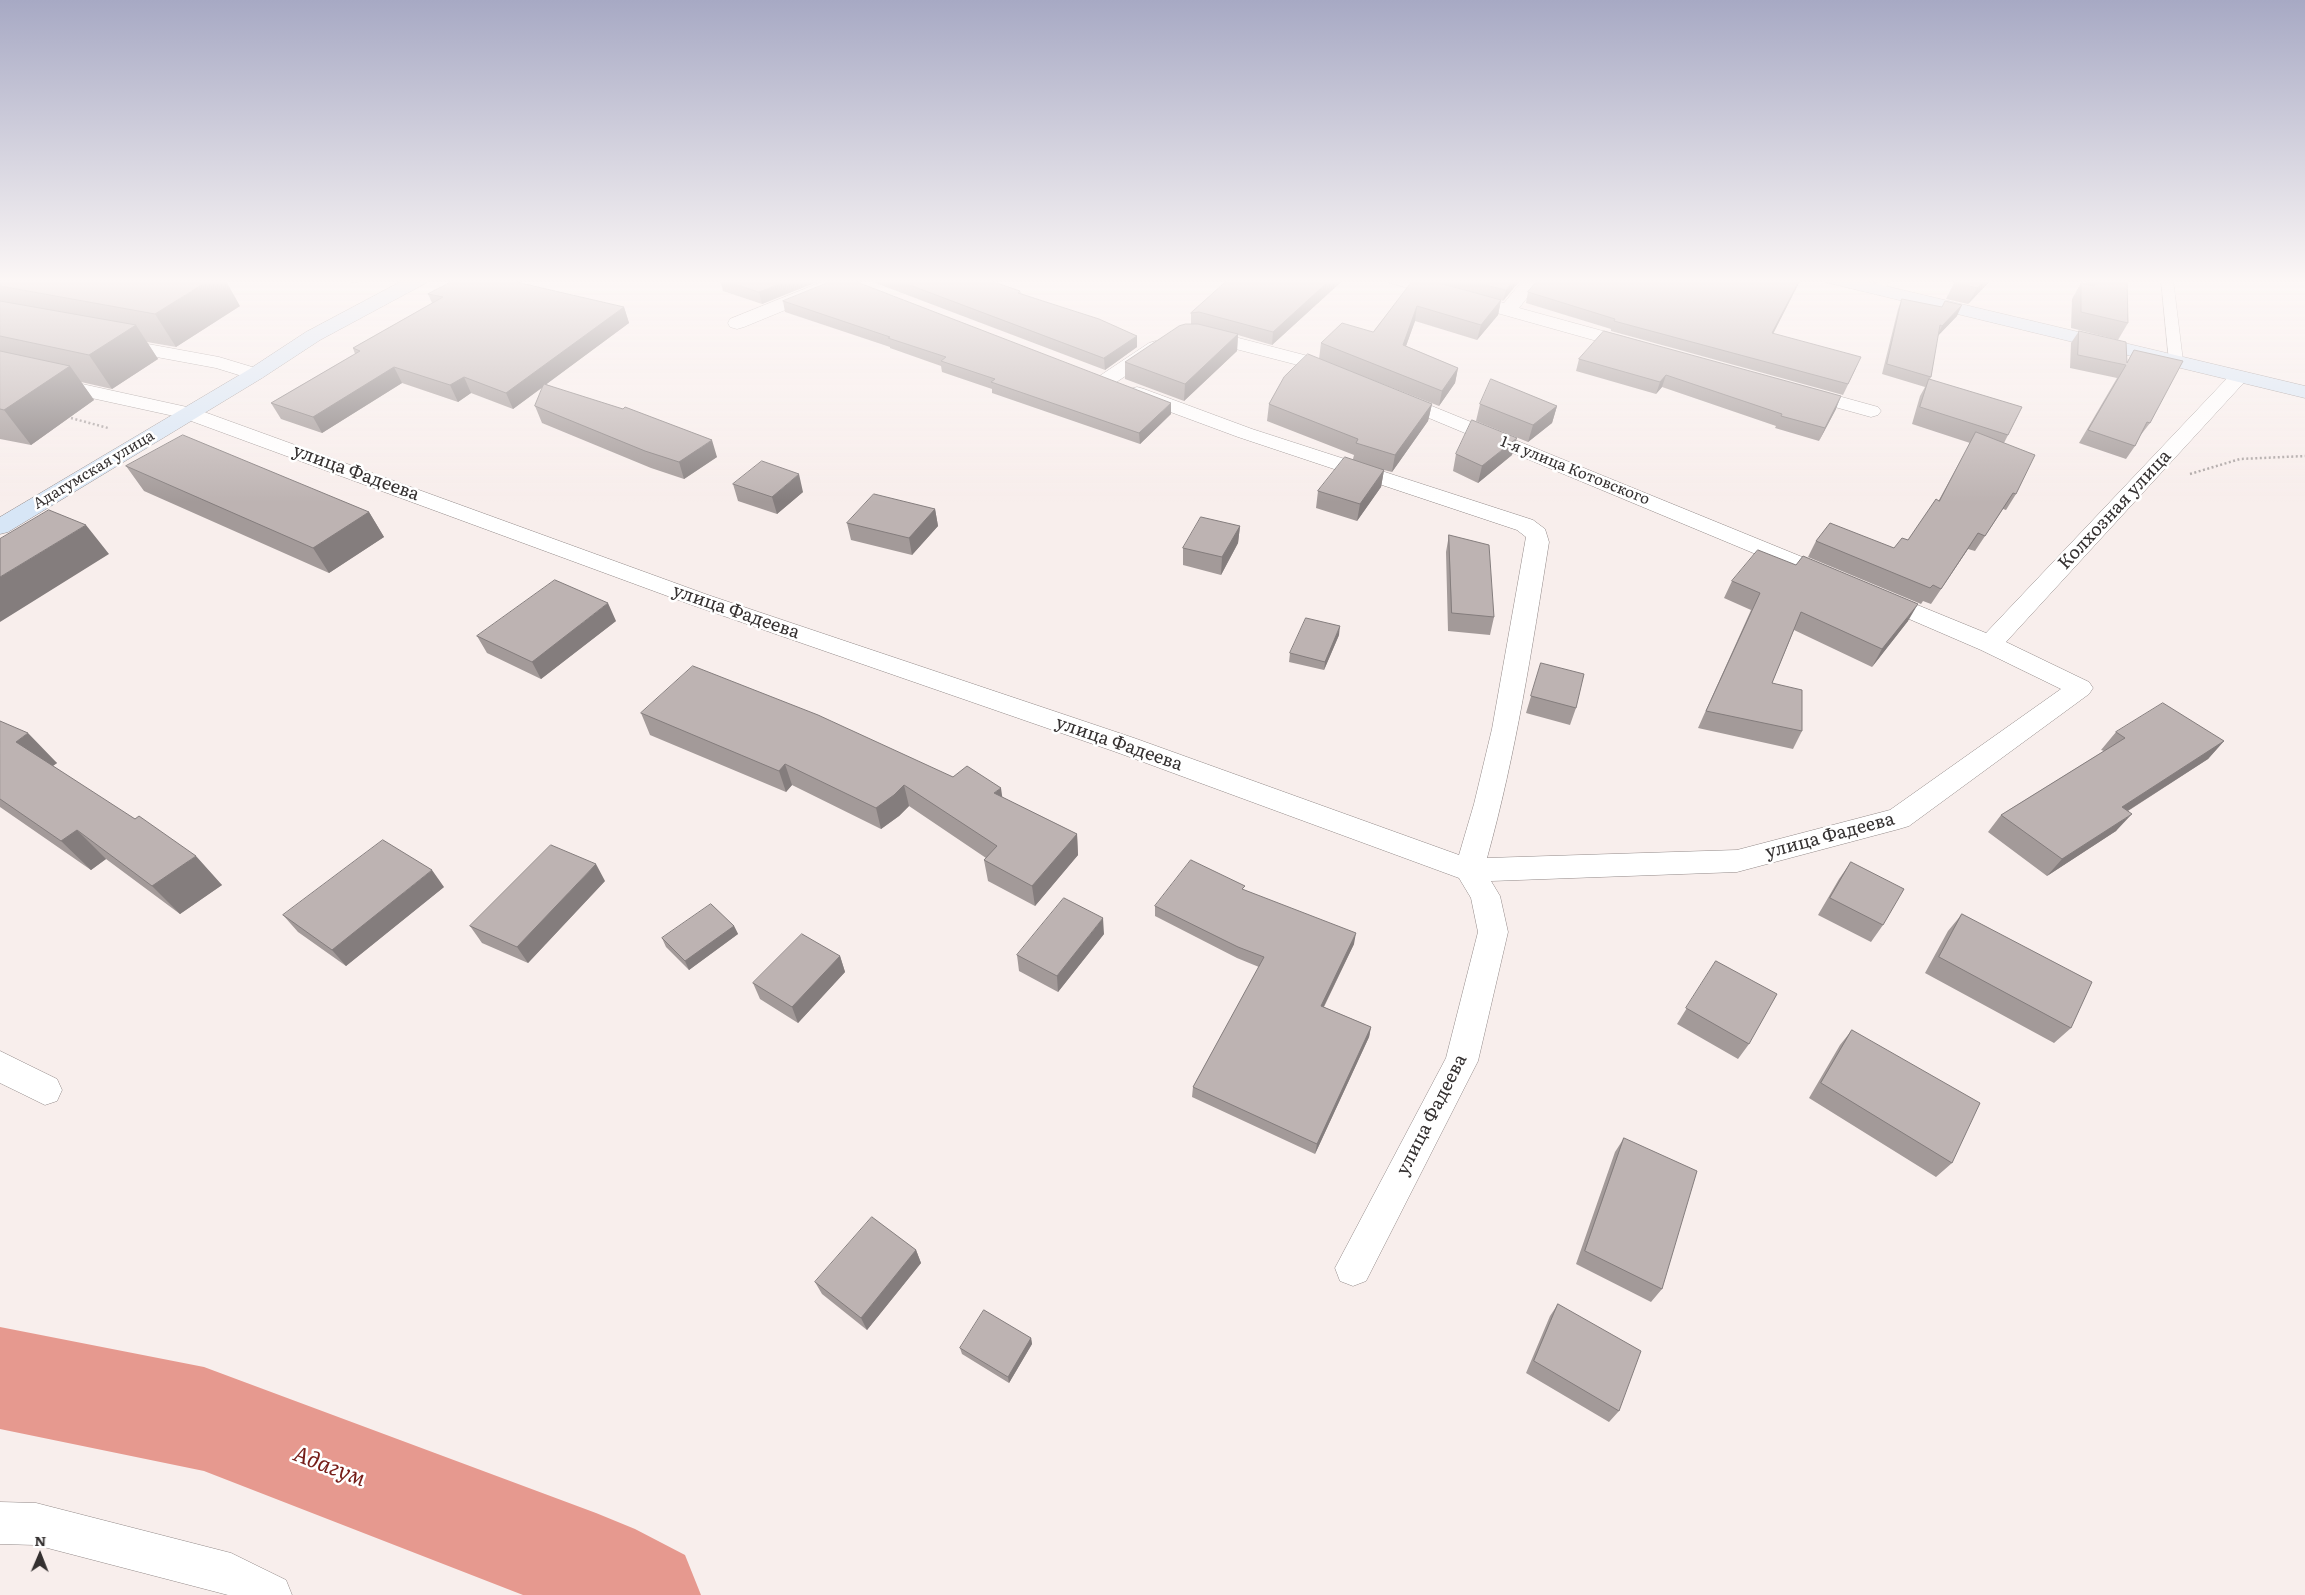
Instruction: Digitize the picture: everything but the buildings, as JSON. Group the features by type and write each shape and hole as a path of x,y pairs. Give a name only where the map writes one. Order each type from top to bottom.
{"main road":[{"path":"189,413 286,353"},
{"path":"2143,353 2305,392"},
{"name":"Адагумская улица","path":"0,527 189,413"}],"street":[{"path":"167,353 219,363 254,374"},
{"name":"1-я улица Котовского","path":"1141,353 1096,377 1245,433 1525,525 1537,534 1538,542 1505,729 1488,804 1469,870"},
{"name":"1-я улица Котовского","path":"1276,353 1301,360 1366,386 1990,644"},
{"name":"улица Фадеева","path":"0,372 189,413 700,600 1125,745 1469,870 1737,861 1899,818 2080,688 1990,644"},
{"name":"Колхозная улица","path":"1990,644 2239,377"},
{"path":"1785,387 1870,411"},
{"name":"улица Фадеева","path":"1353,1268 1462,1061 1493,932 1485,896 1469,870"},
{"path":"0,1066 45,1090"},
{"path":"0,1523 36,1524 231,1574 271,1595"}],"lane":[{"path":"2175,353 2176,362"}],"path":[{"path":"2132,492 2240,459 2305,456"}],"waterway":[{"name":"Адагум","path":"0,1378 204,1419 596,1568 645,1595"}]}
